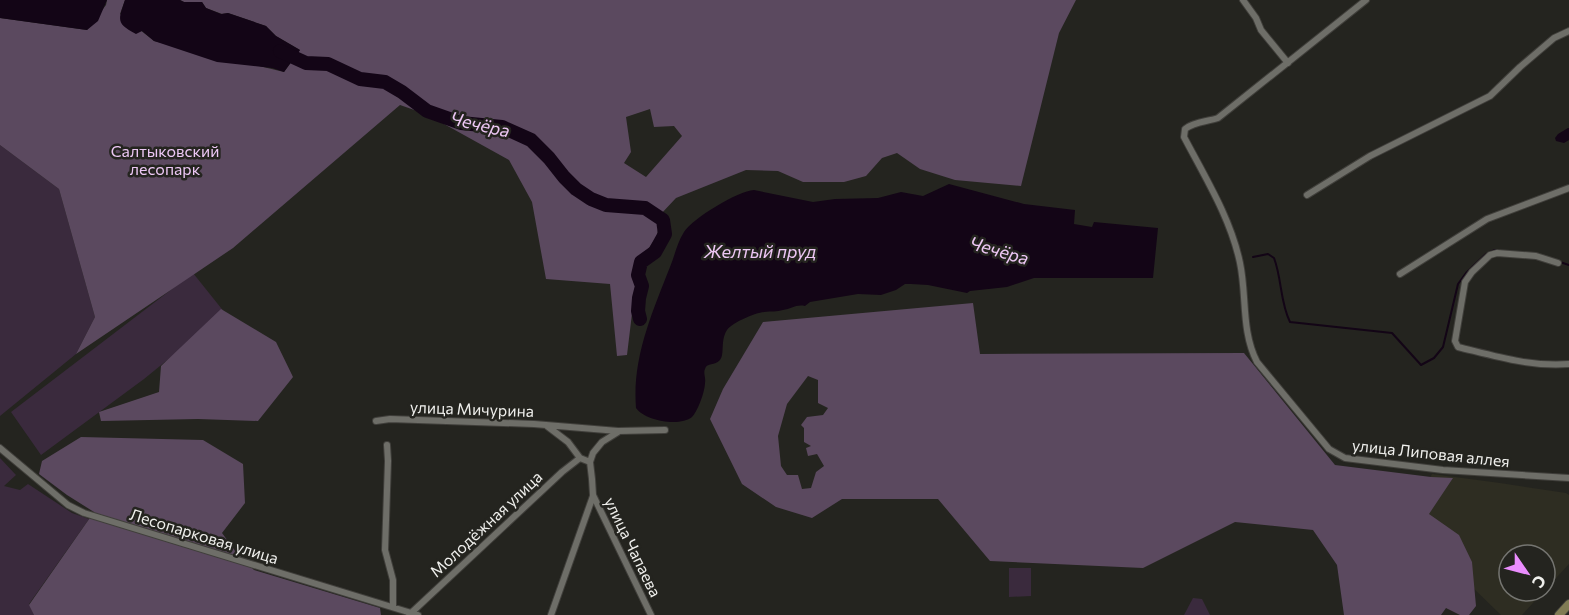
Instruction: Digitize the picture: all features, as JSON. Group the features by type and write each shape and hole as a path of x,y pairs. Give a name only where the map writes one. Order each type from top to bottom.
{"main road":[{"path":"1559,615 1569,604"}],"street":[{"path":"1243,0 1256,18 1261,30 1288,63 1366,0"},
{"path":"1307,195 1370,156 1490,96 1554,38 1569,31"},
{"name":"улица Липовая аллея","path":"1288,63 1218,118 1191,124 1185,129 1184,137 1220,206 1240,264 1248,339 1257,362 1329,449 1345,458 1410,467 1569,478"},
{"path":"1400,274 1494,215 1569,188"},
{"path":"1558,263 1536,256 1497,252 1490,255 1465,282 1455,342 1458,346 1512,361 1539,365 1569,364"},
{"name":"улица Мичурина","path":"376,421 390,419 546,425 568,442 580,458 590,462"},
{"path":"546,425 618,431 665,430"},
{"path":"590,462 596,448 618,431"},
{"path":"387,445 385,550 393,580 393,607"},
{"name":"Лесопарковая улица","path":"0,448 68,505 84,513 418,615"},
{"name":"Молодёжная улица","path":"410,614 562,472 580,458"},
{"name":"улица Чапаева","path":"590,462 593,495 651,615"},
{"path":"551,615 593,495"}],"shaded area":[{"path":"0,145 59,189 95,317 76,354 0,416"},
{"path":"193,273 225,313 144,379 41,455 11,412"},
{"path":"0,458 16,475 4,486 20,490 28,484 72,513 89,519 29,604 34,615 0,615"},
{"path":"1432,474 1566,493 1569,495 1569,564 1557,577 1557,543 1497,543 1497,603 1533,603 1522,615 1501,615 1406,523"},
{"path":"1009,568 1031,568 1031,596 1009,597"},
{"path":"1193,598 1202,599 1210,615 1184,615"}],"green space":[{"name":"Салтыковский лесопарк","path":"107,0 125,0 120,14 154,41 284,72 300,50 276,36 266,26 206,8 202,2 180,0 1076,0 1059,33 1021,186 955,180 920,169 897,153 882,158 866,176 844,182 803,182 778,171 746,170 676,198 660,215 657,236 638,264 627,355 617,356 610,284 546,279 532,202 509,160 426,114 400,105 233,248 76,354 95,317 59,189 0,145 0,18 87,30 106,5","holes":["650,109 654,127 674,126 682,136 646,177 624,163 631,152 626,117"]},
{"path":"973,303 980,354 1244,353 1335,465 1453,478 1429,514 1459,535 1472,562 1476,606 1469,615 1460,615 1446,608 1441,615 1344,615 1337,565 1313,530 1235,522 1143,568 990,561 938,499 842,499 812,518 776,507 742,484 710,419 723,389 763,322","holes":["808,376 818,380 818,403 828,408 823,415 807,417 801,425 804,428 804,442 811,446 806,448 808,456 817,454 824,466 816,472 811,488 802,489 798,475 787,475 781,466 778,436 787,404"]},
{"path":"221,309 276,342 293,377 258,421 198,419 101,421 99,412 159,392 161,366"},
{"path":"81,437 203,440 243,464 245,503 222,533 236,552 254,570 380,608 381,615 34,615 29,605 94,512 39,474 42,461"}],"water":[{"path":"0,0 107,0 98,21 87,30 0,18"},
{"path":"125,0 202,2 206,8 221,14 228,13 266,26 276,36 300,50 284,72 272,68 217,62 154,41 142,31 136,34 129,30 120,21"},
{"path":"1568,128 1569,140 1564,143 1556,141 1558,134"},
{"name":"Желтый пруд","path":"949,184 1024,204 1075,210 1074,224 1092,227 1094,222 1158,228 1153,278 1034,278 1007,287 967,293 928,285 905,284 881,295 858,294 810,302 805,306 781,311 760,313 739,321 727,330 721,357 718,362 707,365 705,369 704,391 692,417 679,422 663,421 640,413 636,408 637,371 650,319 682,236 696,220 727,200 754,190 813,202 878,198 901,192 923,196"}],"waterway":[{"name":"Чечёра","path":"280,51 306,63 328,64 360,79 385,82 427,111 461,123 502,127 531,140 576,189 591,199 606,205 645,208 663,220 665,234 655,252 641,262 638,275 642,286 638,311 640,319"},
{"name":"Чечёра","path":"1253,257 1268,254 1274,258 1284,307 1290,322 1392,333 1421,365 1434,358 1443,347 1458,284 1486,254 1499,250"},
{"name":"Чечёра","path":"1560,262 1569,265"}]}
